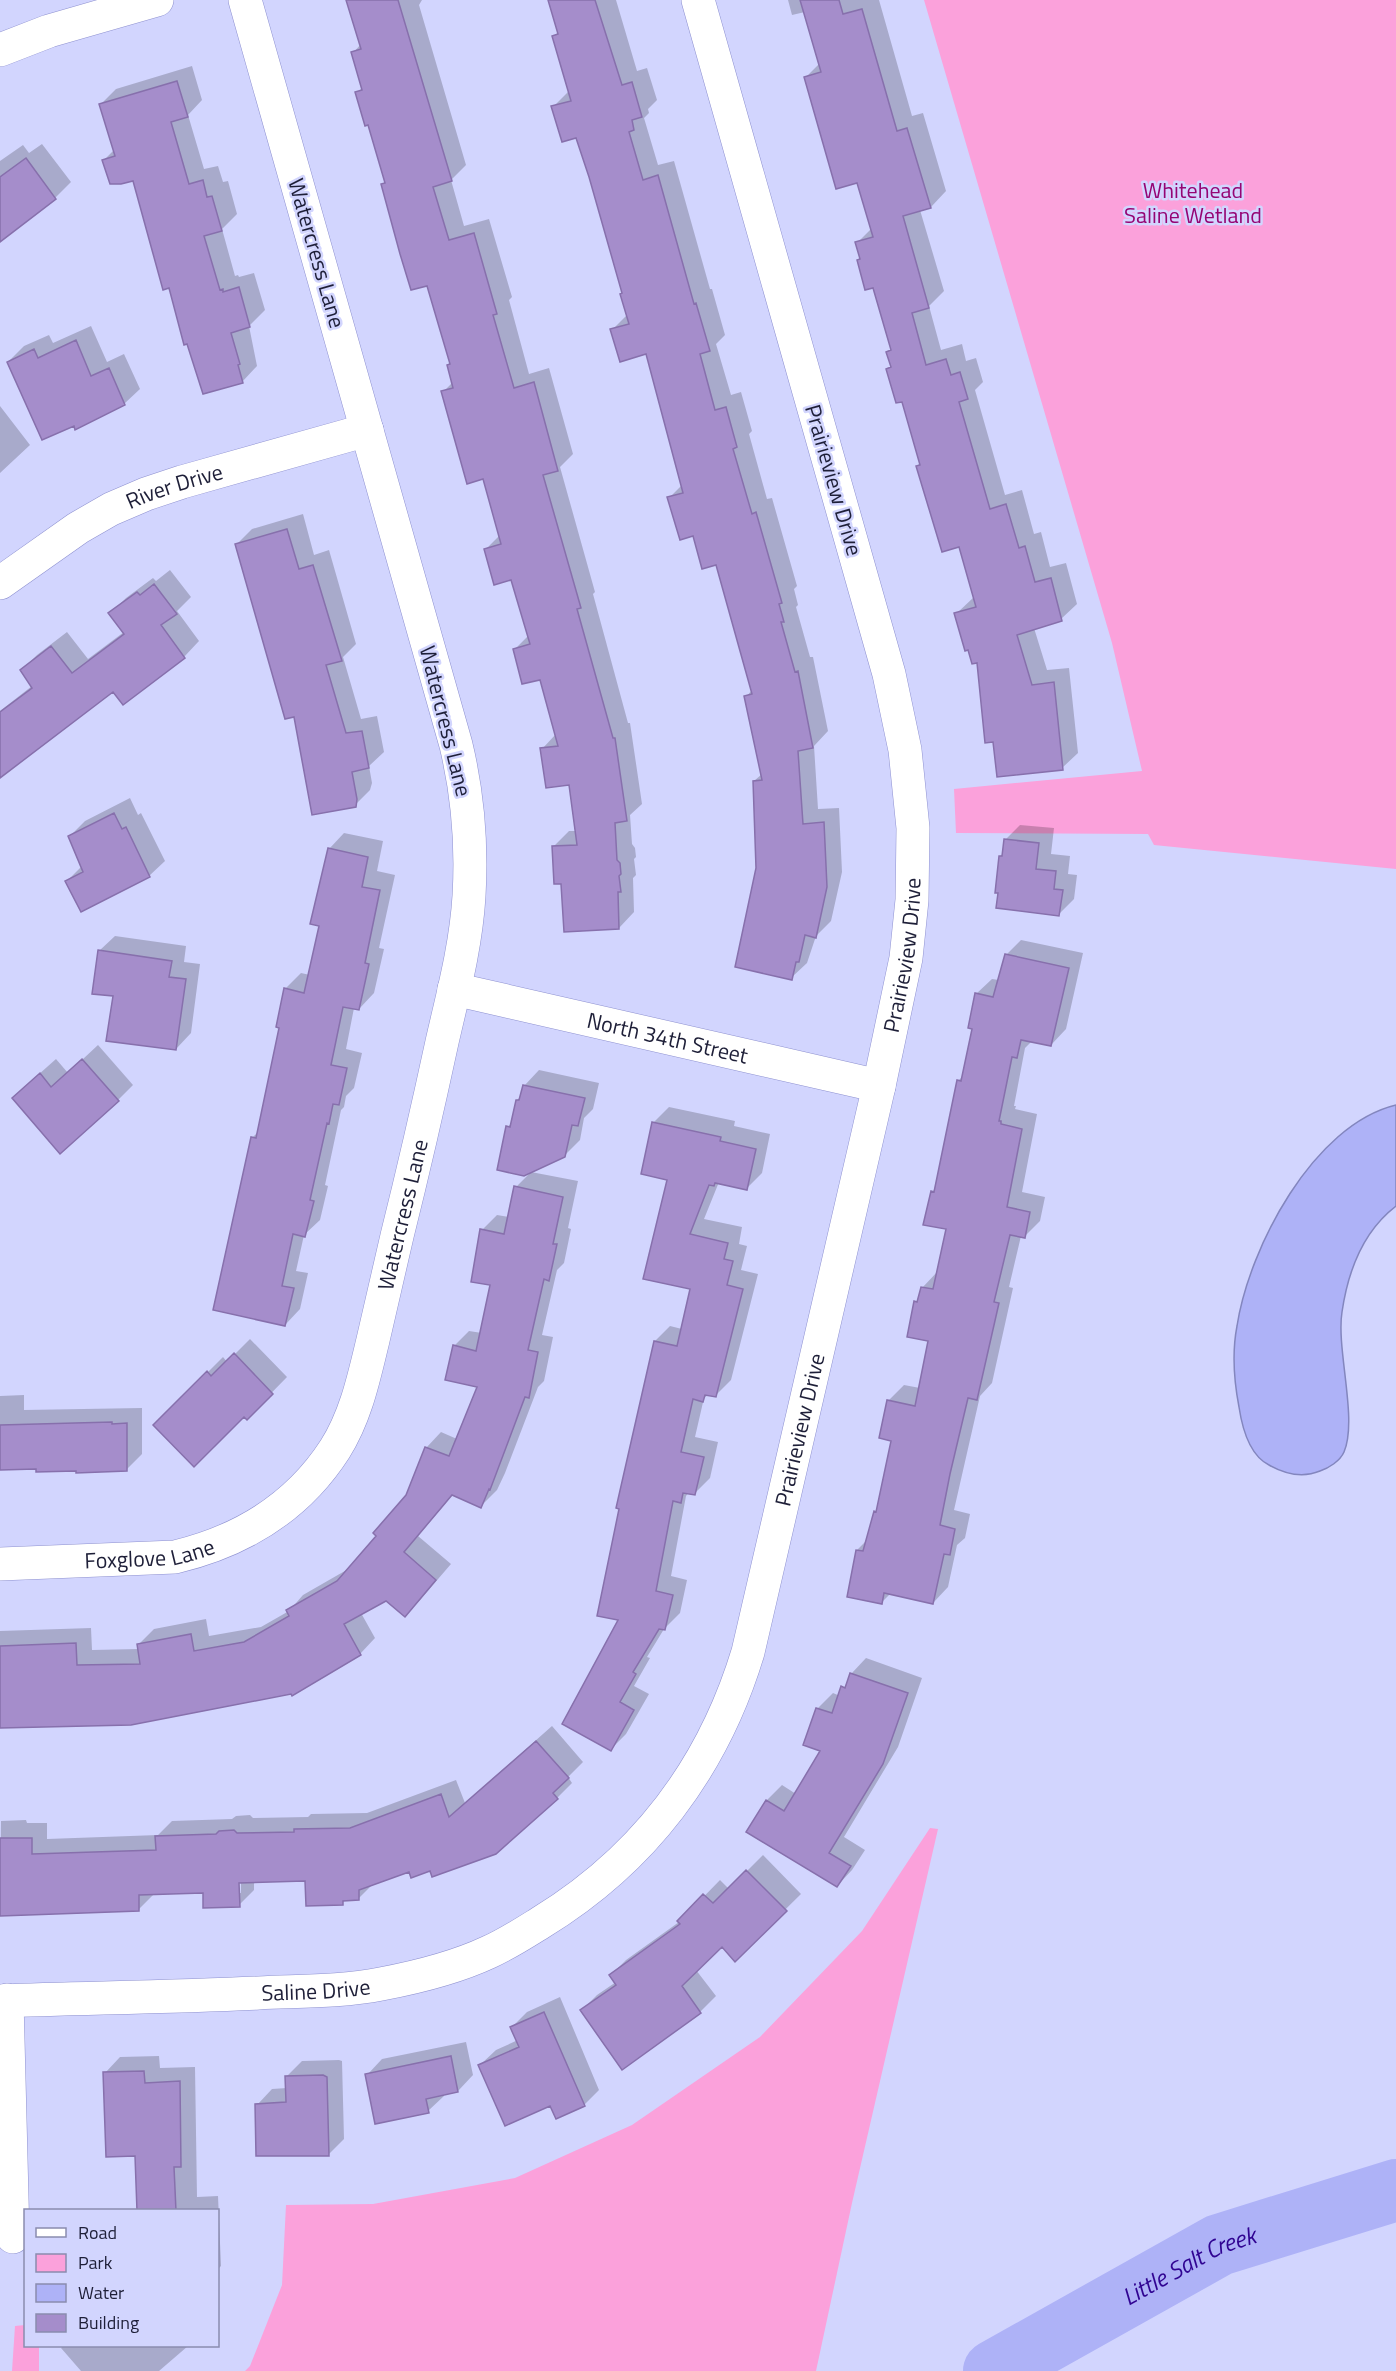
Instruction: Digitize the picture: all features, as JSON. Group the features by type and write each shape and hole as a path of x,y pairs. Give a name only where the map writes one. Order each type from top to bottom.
{"street":[{"path":"0,50 49,31 157,0"},
{"name":"Watercress Lane","path":"245,0 462,772 469,837 467,919 454,989 355,1407 335,1449 308,1484 288,1504"},
{"name":"Prairieview Drive","path":"605,1878 660,1820 692,1778 718,1729 740,1678 879,1086 906,958 912,900 913,828 905,750 890,674 698,0"},
{"name":"River Drive","path":"0,584 78,528 111,509 146,494 367,430"},
{"name":"North 34th Street","path":"454,989 879,1086"},
{"name":"Foxglove Lane","path":"0,1564 175,1557 200,1551 243,1534 288,1504"},
{"name":"Saline Drive","path":"4,2000 194,1996 357,1988 380,1984 448,1968 489,1952 570,1905 605,1878"},
{"path":"4,2000 13,2237"}],"green space":[{"name":"Whitehead Saline Wetland","path":"924,0 1396,0 1396,869 1154,845 1148,834 956,833 954,789 1142,771 1112,643"},
{"path":"930,1828 938,1829 816,2371 245,2371 250,2366 282,2285 286,2205 373,2204 515,2178 632,2125 760,2037 862,1931"},
{"path":"24,2325 24,2347 39,2347 39,2371 12,2371 15,2326"}],"water":[{"path":"1396,1105 1396,1206 1374,1228 1358,1253 1348,1282 1342,1312 1342,1345 1349,1421 1344,1452 1334,1464 1314,1473 1301,1475 1281,1471 1256,1455 1242,1423 1234,1356 1235,1336 1244,1295 1255,1261 1271,1227 1290,1194 1312,1163 1338,1137 1366,1117"}],"building":[{"path":"346,0 398,0 452,181 433,187 449,240 474,233 497,314 493,315 514,388 534,382 558,471 543,475 581,608 577,609 613,738 615,738 627,821 615,823 617,860 620,863 621,874 619,876 621,892 618,892 619,929 564,932 561,884 554,884 552,846 577,845 569,785 546,788 540,748 558,746 540,680 522,684 513,649 530,644 511,580 494,585 484,549 501,544 483,479 467,484 441,391 453,388 447,365 450,364 427,286 411,290 400,254 381,184 385,183 368,125 365,126 355,92 362,90 351,52 361,49"},
{"path":"548,0 595,0 622,85 632,82 642,117 632,120 634,130 629,132 643,180 658,175 694,304 696,303 710,351 700,354 715,410 726,407 737,447 733,449 752,514 756,512 782,603 779,604 784,622 781,622 795,672 798,671 813,748 798,751 803,824 824,822 827,887 816,938 805,935 792,980 735,967 756,868 753,781 762,780 744,696 752,694 716,565 702,569 693,536 680,540 667,497 683,493 646,354 620,362 610,329 629,324 589,177 576,138 562,142 551,106 571,101 552,36 558,34"},
{"path":"800,0 839,0 843,14 862,9 897,131 907,128 931,208 903,216 929,308 912,313 926,365 946,359 951,375 960,372 968,399 959,402 990,509 1006,504 1019,548 1025,546 1035,582 1051,578 1062,621 1017,635 1032,685 1054,682 1063,770 997,777 993,742 985,743 977,663 972,664 968,650 965,651 954,613 976,607 959,547 942,552 916,466 920,465 902,402 896,403 886,369 891,367 886,352 891,350 873,288 865,290 855,242 873,237 857,183 836,189 804,77 821,72"},
{"path":"177,81 188,117 171,122 189,184 203,180 207,197 212,196 222,231 204,236 220,290 223,289 223,292 239,287 250,327 231,333 243,383 203,394 187,344 184,345 169,288 163,290 133,181 110,184 102,160 115,156 99,104"},
{"path":"26,158 56,199 0,242 0,177"},
{"path":"76,340 91,376 109,368 125,405 75,430 74,426 42,440 7,362 34,349 38,358"},
{"path":"287,529 299,569 313,565 342,661 326,665 346,733 362,731 369,768 352,772 357,799 356,807 312,815 294,717 285,719 235,544"},
{"path":"154,584 177,614 161,625 185,658 123,705 113,692 0,778 0,712 32,688 20,670 51,646 72,673 124,634 108,613 137,592 140,595"},
{"path":"114,813 122,829 126,827 150,877 81,912 65,881 83,872 68,836"},
{"path":"1004,839 1039,843 1036,869 1056,871 1054,889 1063,890 1059,916 996,908 998,893 995,893 999,856 1002,856"},
{"path":"328,848 368,857 362,887 380,890 365,963 369,964 359,1010 343,1007 331,1065 347,1068 339,1105 333,1104 329,1124 327,1123 310,1200 314,1201 305,1237 293,1234 282,1286 294,1288 285,1326 213,1310 251,1137 256,1138 279,1028 276,1027 284,988 304,993 319,926 310,924"},
{"path":"98,950 172,961 169,977 186,979 176,1050 106,1041 113,996 92,994"},
{"path":"1005,954 1069,968 1051,1046 1021,1040 1017,1058 1012,1057 999,1121 1001,1124 1022,1129 1007,1207 1030,1212 1025,1238 1010,1235 994,1302 999,1303 977,1400 968,1398 950,1474 940,1525 955,1529 950,1555 944,1554 933,1604 884,1593 882,1604 847,1597 856,1550 863,1551 874,1511 876,1512 891,1441 879,1438 887,1400 915,1406 928,1341 907,1337 914,1301 917,1302 921,1287 933,1289 946,1229 923,1225 931,1191 934,1192 957,1080 961,1081 972,1029 968,1028 975,993 993,997"},
{"path":"82,1059 119,1101 60,1154 12,1098 40,1073 51,1087"},
{"path":"523,1085 585,1098 578,1126 572,1125 565,1157 524,1176 497,1170 506,1126 510,1127 516,1100 519,1100"},
{"path":"652,1122 721,1137 720,1141 756,1149 747,1190 715,1183 714,1186 709,1185 690,1234 728,1243 724,1259 733,1261 727,1285 743,1289 716,1397 705,1395 703,1402 693,1399 681,1452 704,1457 695,1495 683,1493 681,1503 673,1501 656,1591 673,1595 665,1630 659,1629 633,1672 636,1674 620,1702 634,1710 611,1751 562,1724 618,1620 597,1616 619,1509 616,1508 654,1341 677,1346 690,1289 643,1279 667,1180 641,1174"},
{"path":"514,1186 563,1197 553,1244 557,1244 549,1281 544,1279 528,1350 538,1352 529,1398 525,1397 481,1508 452,1495 404,1552 436,1580 405,1617 386,1601 344,1624 361,1655 292,1696 291,1694 131,1725 0,1728 0,1646 76,1643 77,1665 140,1664 137,1644 191,1634 194,1651 244,1642 289,1616 286,1610 337,1581 376,1536 373,1533 406,1495 425,1447 449,1456 477,1387 445,1380 453,1345 476,1351 490,1285 471,1282 480,1229 504,1234"},
{"path":"234,1353 273,1394 247,1420 244,1417 194,1467 153,1425 207,1371 211,1376"},
{"path":"112,1422 112,1424 127,1423 127,1471 76,1473 76,1471 36,1472 36,1469 0,1470 0,1425"},
{"path":"850,1673 908,1693 883,1764 829,1853 851,1866 837,1887 746,1832 766,1800 784,1811 820,1751 803,1745 816,1708 832,1713 841,1686 845,1688"},
{"path":"536,1741 569,1778 553,1793 558,1799 496,1854 432,1877 430,1871 411,1878 409,1872 359,1890 359,1900 343,1901 343,1905 306,1906 305,1881 239,1883 240,1907 203,1908 203,1893 139,1895 139,1911 0,1916 0,1838 32,1838 32,1854 156,1850 155,1836 216,1834 219,1831 234,1830 237,1833 350,1828 441,1794 449,1817"},
{"path":"746,1870 787,1911 735,1962 722,1947 682,1986 701,2013 622,2070 580,2010 616,1985 609,1975 680,1924 677,1921 703,1894 713,1903"},
{"path":"544,2012 585,2106 556,2119 550,2106 505,2126 478,2065 519,2047 510,2027"},
{"path":"451,2056 458,2092 426,2099 429,2113 375,2124 365,2074"},
{"path":"144,2071 145,2083 180,2081 181,2167 174,2167 176,2209 137,2209 135,2156 106,2157 103,2072"},
{"path":"323,2075 327,2077 329,2156 256,2156 255,2104 286,2102 285,2076"}],"waterway":[{"name":"Little Salt Creek","path":"994,2371 1219,2245 1396,2190"}]}
